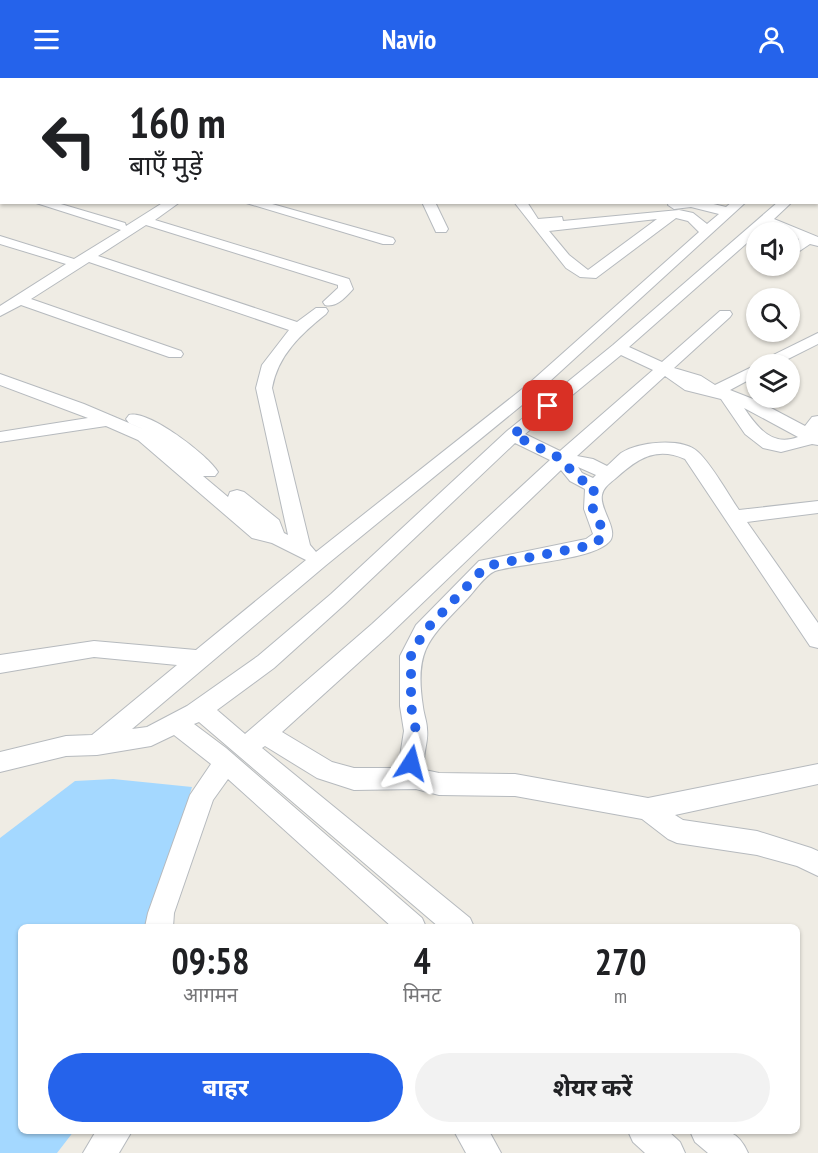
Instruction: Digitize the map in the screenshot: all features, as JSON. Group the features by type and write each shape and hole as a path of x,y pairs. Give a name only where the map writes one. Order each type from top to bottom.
{"street":[{"path":"44,204 113,234"},
{"path":"0,312 6,299 113,234 157,204"},
{"path":"6,299 87,257 113,234 146,221 171,204"},
{"path":"256,204 388,241"},
{"path":"427,204 441,229"},
{"path":"521,204 535,223 683,204"},
{"path":"702,204 734,207"},
{"path":"0,762 66,746 97,745 151,736 200,709 266,662 338,599 513,435 619,348 784,204"},
{"path":"97,745 318,561 532,389 734,207"},
{"path":"673,214 596,273 586,276 578,272 540,230 553,226 673,214 692,215 707,232"},
{"path":"146,221 344,282 346,289 299,328 270,366 264,388 301,549"},
{"path":"766,221 813,240"},
{"path":"2,240 68,260"},
{"path":"800,248 813,240"},
{"path":"87,257 299,328"},
{"path":"6,299 175,354"},
{"path":"159,924 161,913 202,795 245,748 380,630 562,459 670,371 725,314"},
{"path":"787,354 818,338"},
{"path":"619,348 772,415 814,439"},
{"path":"0,368 70,392 156,428 272,525 275,537"},
{"path":"717,392 746,376"},
{"path":"0,380 144,436 259,533 275,537 301,549 318,561"},
{"path":"717,392 767,445 789,447 814,439"},
{"path":"0,437 106,421"},
{"path":"814,439 814,426 818,421"},
{"path":"513,435 562,459 576,477 602,480"},
{"path":"416,778 411,763 416,731 411,706 411,656 424,632 486,566 592,545 603,537 592,501 602,480 629,456 652,449 668,448 691,455 818,640"},
{"path":"734,517 818,507"},
{"path":"0,664 94,649 200,659"},
{"path":"200,709 456,924"},
{"path":"176,724 245,748 354,779 416,778 439,784 515,785 648,809 818,774"},
{"path":"245,748 409,924"},
{"path":"648,809 677,831 757,843 802,856 818,864"},
{"path":"99,1153 114,1134"},
{"path":"472,1134 485,1153"},
{"path":"647,1134 669,1153"},
{"path":"710,1134 732,1153"}],"water":[{"path":"113,779 192,787 150,924 18,924 18,1134 72,1134 57,1153 0,1153 0,838 75,781"}],"route":[{"path":"411,763 416,731 411,706 411,656 424,632 486,566 592,545 603,537 593,510 595,487 576,477 562,459 513,435 548,406"}]}
